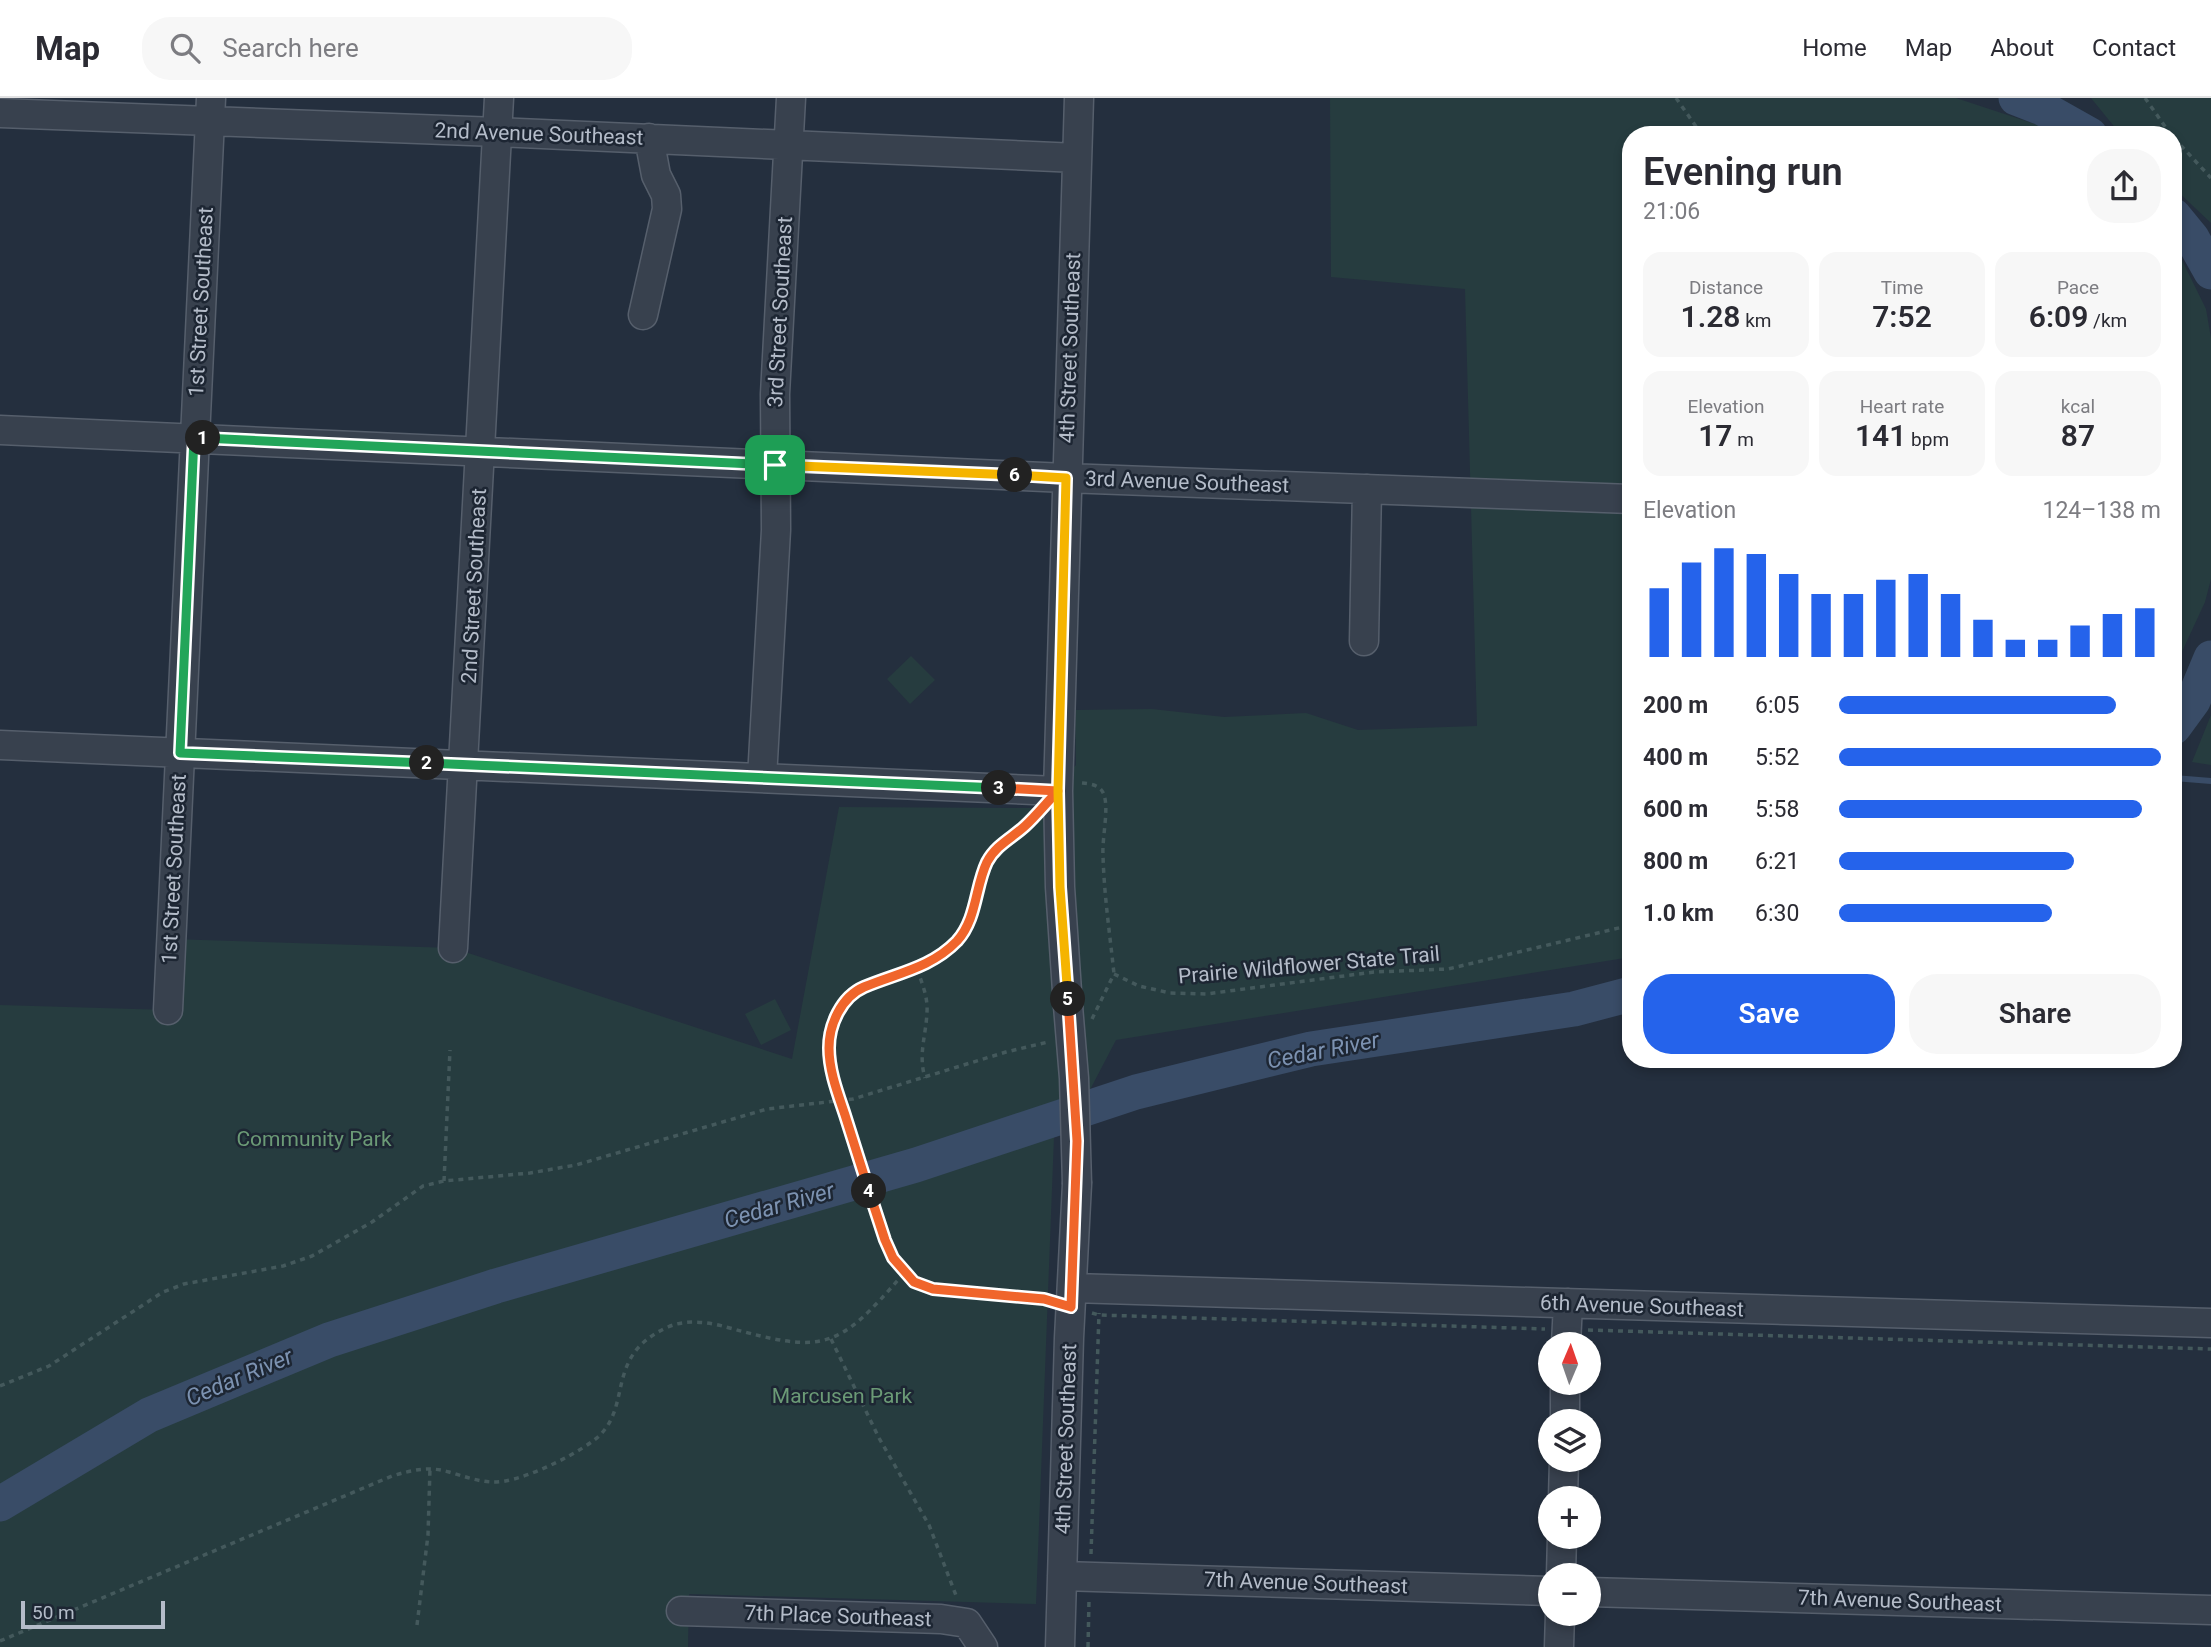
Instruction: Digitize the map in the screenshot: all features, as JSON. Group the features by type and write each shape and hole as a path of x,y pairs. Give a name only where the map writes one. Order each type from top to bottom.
{"street":[{"name":"2nd Street Southeast","path":"453,948 499,98"},
{"name":"3rd Street Southeast","path":"762,778 776,530 775,394 791,98"},
{"name":"4th Street Southeast","path":"1060,1647 1077,1184 1078,1014 1060,875 1058,791 1079,98"},
{"name":"2nd Avenue Southeast","path":"0,113 210,109 497,132 1077,158"},
{"name":"1st Street Southeast","path":"168,1010 210,109"},
{"path":"643,315 667,209 666,195 651,157 649,138"},
{"name":"3rd Avenue Southeast","path":"0,430 1066,478 1622,499"},
{"path":"1364,641 1367,489"},
{"path":"0,745 1058,791"},
{"name":"6th Avenue Southeast","path":"1072,1298 1567,1326 2211,1323"},
{"name":"7th Avenue Southeast","path":"1062,1576 1538,1591"},
{"name":"7th Avenue Southeast","path":"1601,1592 2211,1610"},
{"name":"7th Place Southeast","path":"681,1611 942,1619 967,1623"},
{"path":"967,1623 983,1647"},
{"path":"1559,1647 1560,1626"}],"path":[{"path":"1676,98 1696,126"},
{"path":"2146,98 2165,126"},
{"path":"2182,147 2211,178"},
{"path":"1078,1014 1095,1016 1114,975 1104,886 1102,838 1105,797 1101,789 1094,784 1079,783 1058,791 1024,827 999,845 987,863 971,918 960,938 940,956 917,969 883,979 848,997 832,1028 829,1047 834,1082 885,1240 893,1258 914,1282 933,1289 1044,1299 1072,1298 1099,1315 1567,1326 2211,1349"},
{"name":"Prairie Wildflower State Trail","path":"1114,975 1139,986 1170,993 1206,994 1374,972 1448,969 1622,927"},
{"path":"917,969 927,1003 921,1047 925,1078"},
{"path":"0,1386 49,1366 163,1292 184,1284 283,1266 312,1256 372,1222 424,1186 444,1181 530,1174 576,1165 767,1109 853,1099 1051,1041"},
{"path":"444,1181 450,1050"},
{"path":"0,1641 392,1476 430,1468 474,1480 504,1482 564,1458 593,1441 612,1420 625,1366 634,1352 650,1337 670,1326 704,1322 797,1344 831,1339 844,1334 874,1307 904,1273"},
{"path":"1088,1647 1099,1315"},
{"path":"831,1339 879,1438 929,1525 967,1623"},
{"path":"417,1625 428,1535 430,1468"}],"green space":[{"name":"Community Park","path":"1330,98 1956,98 2041,126 1622,126 1622,958 1116,1040 1081,1107 1055,1111 1036,1604 689,1594 688,1647 0,1647 0,1005 168,1010 171,939 453,948 792,1059 839,807 1035,808 1076,765 1075,710 1152,709 1224,717 1306,713 1358,730 1477,726 1465,289 1331,277"},
{"path":"2091,98 2211,98 2211,223 2182,196 2182,126 2114,126"},
{"path":"2182,260 2206,309 2211,338 2211,579 2205,602 2182,652"},
{"path":"911,656 935,680 910,704 887,679"},
{"path":"2211,715 2211,765 2192,762"},
{"path":"775,999 791,1030 761,1045 745,1014"}],"waterway":[{"name":"Cedar River","path":"2016,98 2042,108 2074,126"},
{"name":"Cedar River","path":"2182,226 2211,272"},
{"name":"Cedar River","path":"2182,716 2193,701 2211,658"},
{"path":"2182,779 2211,781"},
{"name":"Cedar River","path":"0,1504 149,1415 329,1340 496,1286 916,1165 1136,1092 1311,1049 1574,1009 1622,996"}],"route":[{"path":"194,437 775,465 1066,478 1058,839 1077,1141 1071,1307 1023,1296 933,1289 914,1282 904,1273 885,1240 834,1082 829,1047 832,1028 848,997 883,979 917,969 940,956 960,938 971,918 987,863 999,845 1024,827 1058,791 180,753 194,437"}],"park label":[{"name":"Marcusen Park","path":"842,1396"}]}
